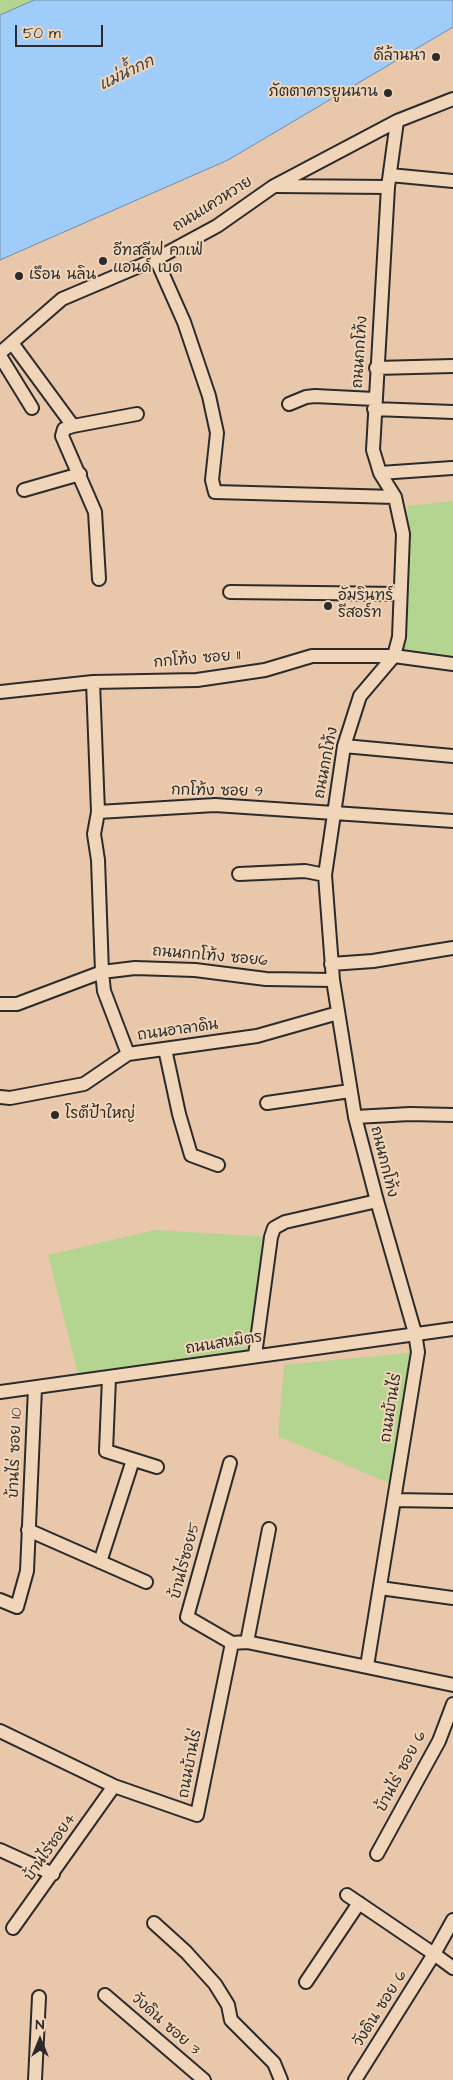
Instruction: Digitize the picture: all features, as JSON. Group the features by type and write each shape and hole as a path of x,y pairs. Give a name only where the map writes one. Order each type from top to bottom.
{"street":[{"name":"ถนนแควหวาย","path":"0,354 62,299 156,259 218,226 274,186 397,121 453,99"},
{"name":"ถนนกกโท้ง","path":"397,121 390,181 376,368 373,450 380,473 395,497 403,534 399,637 394,656 360,696 344,746 325,875 331,964 355,1117 415,1333"},
{"path":"274,186 390,181 453,181"},
{"path":"156,259 184,322 209,396 217,433 212,480 215,492 395,497"},
{"path":"12,343 73,426"},
{"path":"0,354 32,408"},
{"path":"376,368 453,366"},
{"path":"289,404 306,397 315,396 453,412"},
{"path":"99,579 95,512 62,436 64,429 73,426 137,414"},
{"path":"380,473 452,468"},
{"path":"24,490 80,474"},
{"path":"230,592 400,594"},
{"name":"กกโท้ง ซอย 11","path":"0,692 93,682 197,680 265,670 312,656 394,656 453,664"},
{"path":"93,682 98,812 94,834 98,860 102,972 104,991 128,1054"},
{"path":"344,746 453,756"},
{"name":"กกโท้ง ซอย 9","path":"98,812 215,805 453,821"},
{"path":"239,874 305,870 325,875"},
{"path":"331,964 373,961 453,948"},
{"name":"ถนนกกโท้ง ซอย6","path":"0,1004 17,1004 102,972 135,968 195,970 266,978 333,980"},
{"name":"ถนนอาลาดิน","path":"0,1097 10,1098 84,1084 128,1054 257,1036 338,1014"},
{"path":"165,1049 179,1114 191,1155 218,1165"},
{"path":"267,1103 350,1091"},
{"path":"355,1117 410,1114 453,1115"},
{"path":"255,1355 271,1237 274,1228 285,1222 377,1201"},
{"name":"ถนนสหมิตร","path":"0,1392 109,1378 255,1355 453,1329"},
{"name":"ถนนบ้านไร่","path":"367,1666 418,1352 415,1333"},
{"path":"109,1378 106,1451 157,1467"},
{"name":"บ้านไร่ ซอย 10","path":"0,1600 18,1607 27,1571 35,1388"},
{"path":"100,1562 133,1460"},
{"name":"บ้านไร่ซอย5","path":"230,1463 187,1617 232,1643"},
{"path":"394,1500 453,1501"},
{"path":"247,1642 269,1529"},
{"path":"28,1530 146,1582"},
{"path":"380,1588 453,1598"},
{"path":"232,1643 247,1642 453,1685"},
{"name":"ถนนบ้านไร่","path":"1,1733 114,1786 197,1815 232,1643"},
{"name":"บ้านไร่ ซอย 6","path":"377,1854 439,1741 453,1704"},
{"name":"บ้านไร่ซอย4","path":"13,1928 114,1786"},
{"path":"0,1850 53,1874"},
{"path":"347,1895 453,1968"},
{"path":"306,1982 359,1903"},
{"name":"วังดิน ซอย 6","path":"356,2080 453,1920"},
{"path":"154,1923 186,1952 215,1984 228,2005 231,2020 274,2063 281,2080"},
{"name":"วังดิน ซอย 3","path":"105,1995 204,2080"},
{"path":"35,2080 39,1997"}],"green space":[{"path":"0,0 34,0 0,15"},
{"path":"453,501 453,664 394,656 408,506"},
{"path":"155,1230 271,1237 255,1355 80,1382 48,1255"},
{"path":"418,1352 396,1486 278,1436 284,1365"}],"water":[{"name":"แม่น้ำกก","path":"34,0 453,0 453,27 228,160 0,260 0,15"}],"place":[{"name":"ดีล้านนา","path":"436,57"},
{"name":"ภัตตาคารยูนนาน","path":"388,93"},
{"name":"อีทสลีฟ คาเฟ่ แอนด์ เบด","path":"103,261"},
{"name":"เรือน นลิน","path":"19,276"},
{"name":"อัมรินทร์ รีสอร์ท","path":"328,606"},
{"name":"โรตีป้าใหญ่","path":"55,1115"}]}
